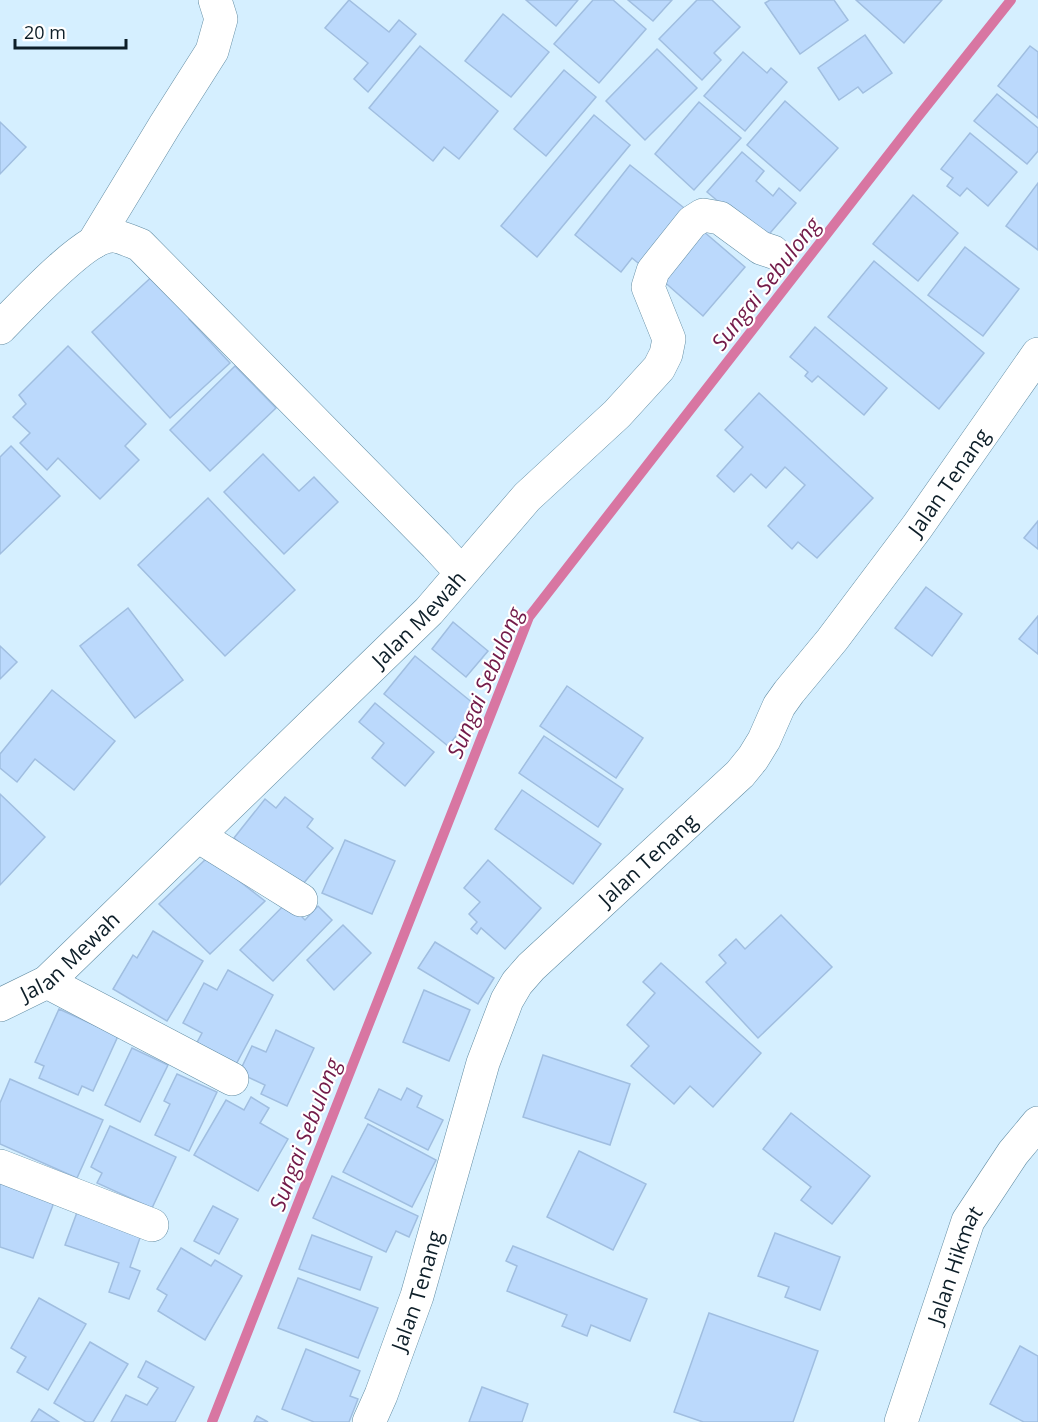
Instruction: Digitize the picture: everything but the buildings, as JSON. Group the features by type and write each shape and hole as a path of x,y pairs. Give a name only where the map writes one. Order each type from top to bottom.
{"street":[{"path":"0,328 71,258 94,242 212,51 221,19 215,0"},
{"path":"461,572 527,497 617,414 659,368 666,354 669,339 648,287 653,271 692,222 703,215 720,218 761,248 773,252"},
{"name":"Jalan Mewah","path":"0,1005 47,982 429,612 461,572 140,245 113,236 94,242"},
{"name":"Jalan Tenang","path":"369,1422 417,1296 483,1063 507,1000 517,983 531,967 731,783 753,758 779,706 917,527 1038,354"},
{"path":"198,836 301,900"},
{"path":"47,982 232,1079"},
{"name":"Jalan Hikmat","path":"901,1422 968,1221 1013,1153 1038,1123"},
{"path":"0,1167 152,1225"}],"waterway":[{"name":"Sungai Sebulong","path":"212,1422 529,617 1011,0"}]}
